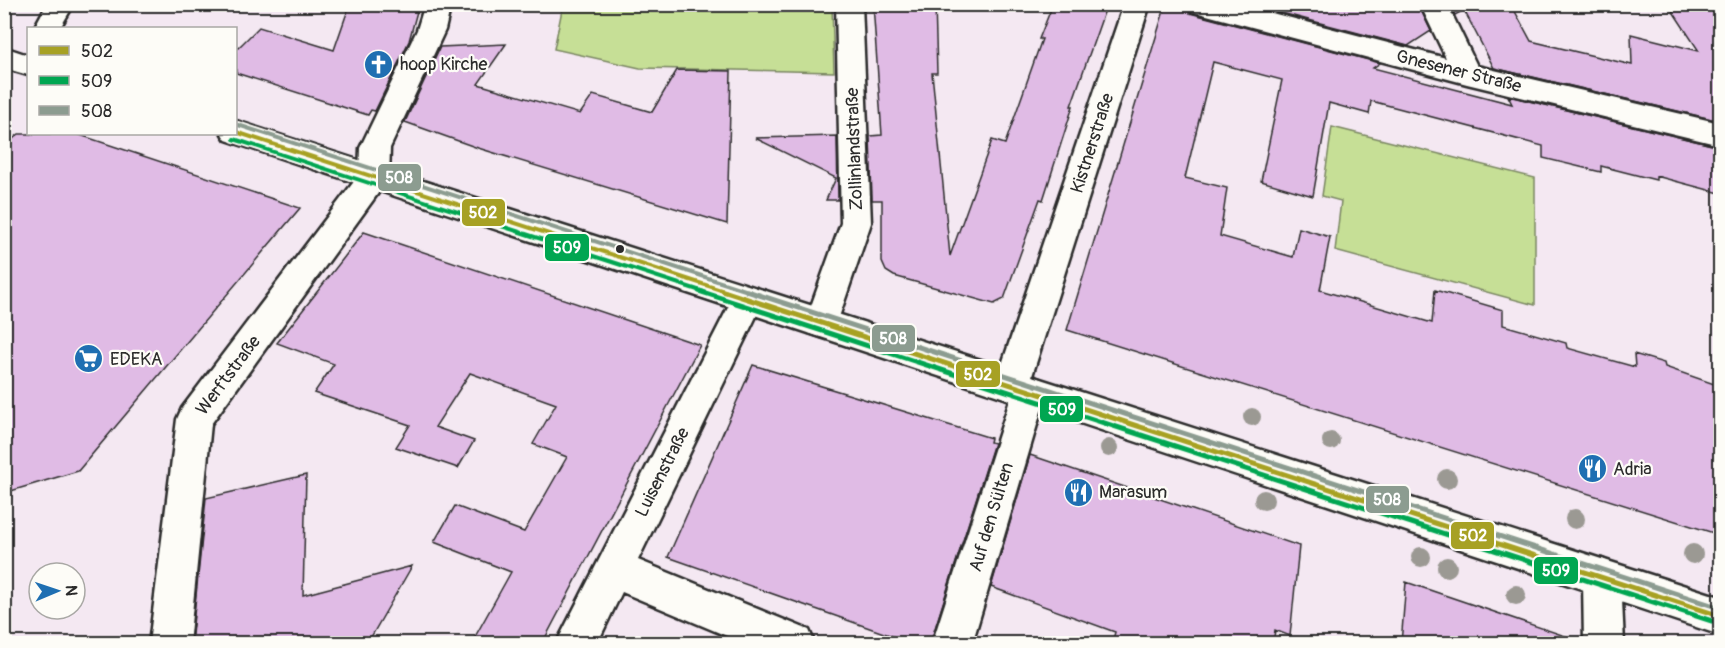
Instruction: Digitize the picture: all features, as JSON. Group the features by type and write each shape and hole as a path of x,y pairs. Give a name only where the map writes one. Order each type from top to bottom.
{"street":[{"path":"48,27 61,4"},
{"path":"374,178 375,148 431,30 438,4"},
{"name":"Zollinlandstraße","path":"821,323 856,223 849,4"},
{"name":"Kistnerstraße","path":"1021,388 1137,4"},
{"name":"Gnesener Straße","path":"1199,4 1467,74 1720,134"},
{"path":"1433,4 1467,74"},
{"path":"237,132 1720,616"},
{"name":"Werftstraße","path":"170,644 194,419 374,178"},
{"name":"Luisenstraße","path":"576,644 747,300"},
{"name":"Auf den Sülten","path":"952,644 1021,388"},
{"path":"613,569 795,644"},
{"path":"1602,578 1604,644"}],"green space":[{"path":"563,5 832,5 834,72 640,68 554,49"},
{"path":"1332,127 1535,178 1535,305 1335,251 1341,201 1322,196"}],"building":[{"path":"350,4 419,4 409,41 375,111 371,110 368,115 237,73 237,49 259,27 334,50"},
{"path":"873,4 935,4 937,73 932,73 950,256 992,140 1005,144 1042,39 1039,39 1053,4 1107,4 1071,106 1073,106 1043,200 1040,199 1004,299 994,304 894,276 886,271 882,262 882,200 872,200 870,136 882,135"},
{"path":"1166,4 1184,4 1190,13 1380,63 1373,68 1512,104 1508,96 1720,147 1720,193 1656,176 1656,180 1601,166 1601,172 1543,158 1543,146 1371,101 1369,114 1329,103 1313,196 1261,181 1282,80 1213,62 1185,178 1227,188 1220,236 1293,257 1299,228 1330,237 1320,290 1432,323 1435,290 1503,310 1503,325 1566,343 1567,348 1635,367 1634,354 1664,363 1665,367 1720,386 1720,535 1067,330"},
{"path":"1248,4 1418,4 1431,31 1408,46"},
{"path":"1450,4 1511,4 1531,41 1632,65 1631,34 1699,51 1668,4 1720,4 1720,121 1494,68 1464,10 1455,15"},
{"path":"506,44 478,84 580,114 593,95 652,112 677,70 731,71 727,224 478,148 405,122 440,47"},
{"name":"EDEKA","path":"19,134 80,135 300,208 78,471 4,493 4,146"},
{"path":"837,136 838,200 826,200 836,178 755,138"},
{"path":"364,232 700,345 542,644 471,644 511,572 434,542 455,506 524,532 567,457 533,444 556,404 470,373 435,427 474,441 458,468 396,447 410,425 314,393 334,364 277,343"},
{"path":"753,365 991,438 990,442 994,443 930,644 915,644 668,557"},
{"path":"1030,455 1299,546 1290,636 1275,630 1273,644 1112,644 1115,632 991,587"},
{"path":"306,475 303,595 412,566 367,644 191,644 206,498"},
{"path":"1406,582 1571,638 1570,644 1401,644"}],"transit line":[{"name":"508","path":"238,125 1720,608"},
{"name":"502","path":"237,132 1720,616"},
{"name":"509","path":"234,139 1718,623"}],"place":[{"name":"hoop Kirche","path":"379,64"},
{"name":"EDEKA","path":"89,359"},
{"name":"Adria","path":"1592,469"},
{"name":"Marasum","path":"1078,492"}]}
